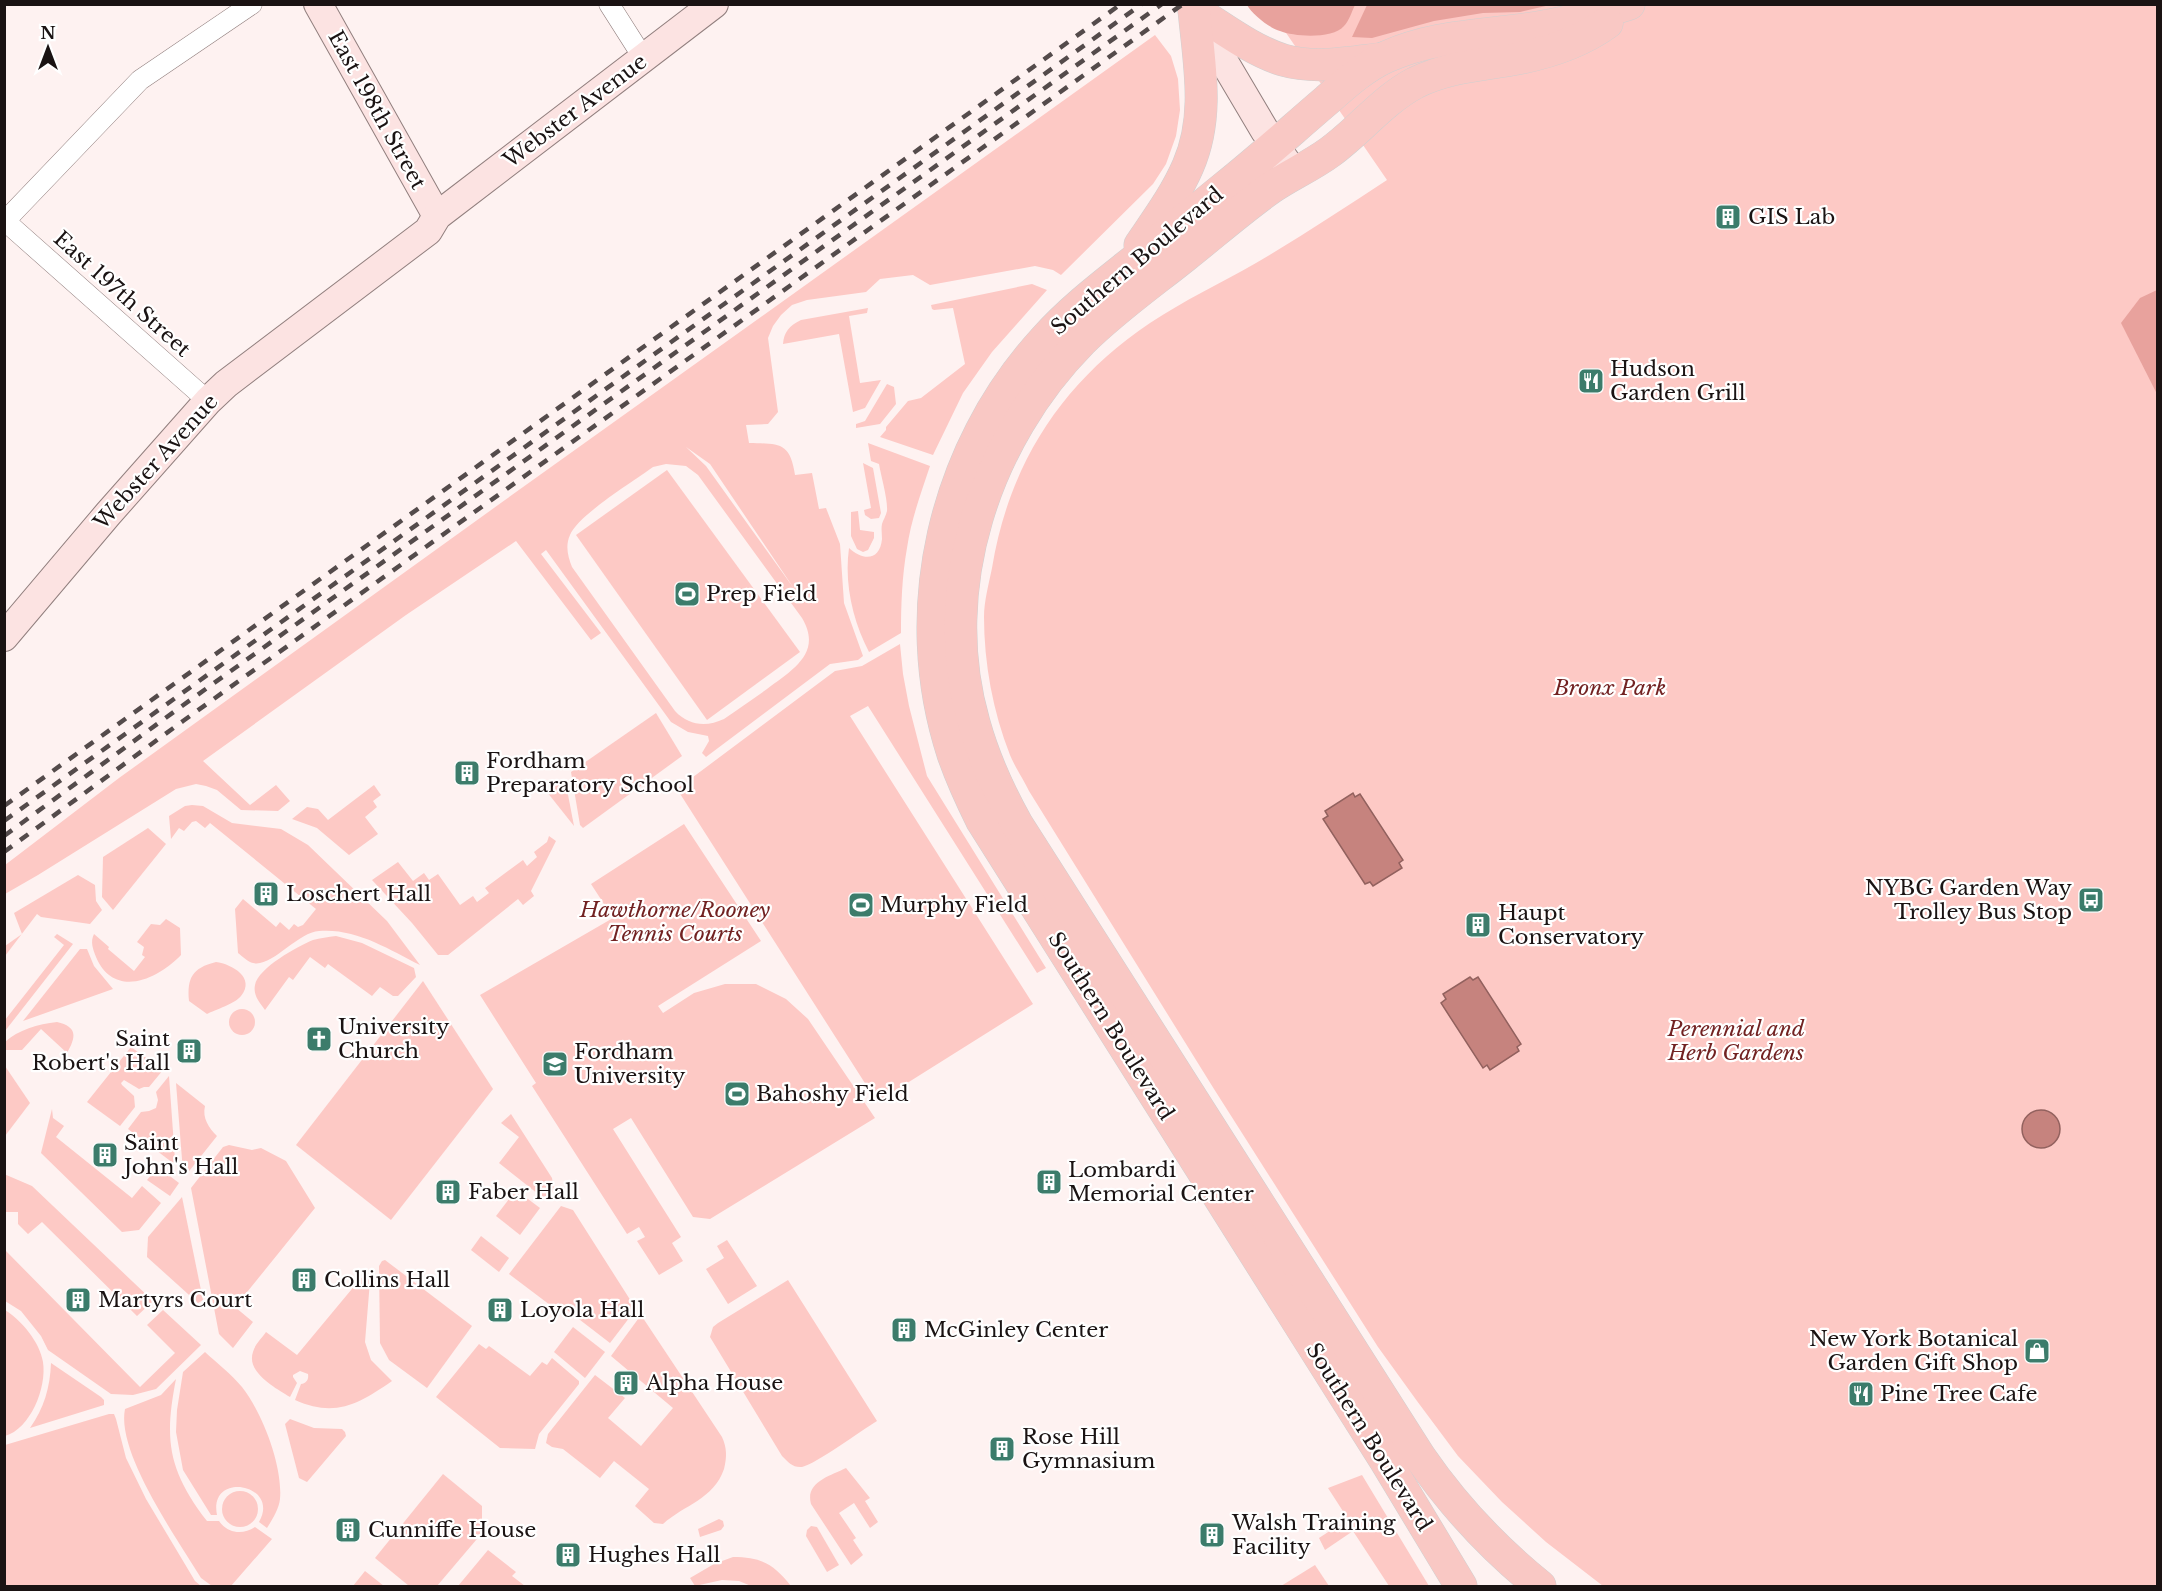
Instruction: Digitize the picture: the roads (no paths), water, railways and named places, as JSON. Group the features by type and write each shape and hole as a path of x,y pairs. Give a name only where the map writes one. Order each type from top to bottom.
{"main road":[{"name":"East 198th Street","path":"318,4 436,216"},
{"name":"Webster Avenue","path":"4,606 200,395 226,384 428,231 436,216 714,4"},
{"name":"Southern Boulevard","path":"1461,1587 1385,1460 982,821 962,779 944,721 932,643 933,605 943,531 964,467 979,434 1000,396 1023,363 1066,316 1275,146 1338,90 1383,58 1445,38 1539,28 1585,18 1631,4"},
{"name":"Southern Boulevard","path":"1540,1587 1492,1545 1442,1489 1393,1416 1017,824 998,790 973,721 962,646 962,609 965,572 972,534 997,462 1033,399 1056,369 1105,319 1269,189 1330,153 1402,92 1422,80 1445,72 1513,60 1566,45 1594,32 1631,4"},
{"path":"1192,7 1262,51 1285,60 1308,64 1336,64 1383,58"},
{"path":"1192,7 1275,146 1294,173"},
{"path":"1126,267 1183,178 1197,139 1202,96 1192,7"},
{"name":"Webster Avenue","path":"4,637 108,514 200,395"}],"street":[{"path":"5,222 140,80 252,4"},
{"path":"609,4 644,58"},
{"name":"East 197th Street","path":"5,222 200,395"}],"railway":[{"path":"4,806 1121,4"},
{"path":"4,821 1142,4"},
{"path":"4,836 1162,4"},
{"path":"4,852 183,721 1183,4"}],"place":[{"name":"GIS Lab","path":"1728,217"},
{"name":"Hudson Garden Grill","path":"1591,381"},
{"name":"Prep Field","path":"687,594"},
{"name":"Fordham Preparatory School","path":"467,773"},
{"name":"Loschert Hall","path":"266,894"},
{"name":"NYBG Garden Way Trolley Bus Stop","path":"2091,900"},
{"name":"Murphy Field","path":"861,905"},
{"name":"Haupt Conservatory","path":"1478,925"},
{"name":"University Church","path":"319,1039"},
{"name":"Saint Robert's Hall","path":"189,1051"},
{"name":"Fordham University","path":"555,1064"},
{"name":"Bahoshy Field","path":"737,1094"},
{"name":"Saint John's Hall","path":"105,1155"},
{"name":"Lombardi Memorial Center","path":"1049,1182"},
{"name":"Faber Hall","path":"448,1192"},
{"name":"Collins Hall","path":"304,1280"},
{"name":"Martyrs Court","path":"78,1300"},
{"name":"Loyola Hall","path":"500,1310"},
{"name":"McGinley Center","path":"904,1330"},
{"name":"New York Botanical Garden Gift Shop","path":"2037,1351"},
{"name":"Alpha House","path":"626,1383"},
{"name":"Pine Tree Cafe","path":"1861,1394"},
{"name":"Rose Hill Gymnasium","path":"1002,1449"},
{"name":"Cunniffe House","path":"348,1530"},
{"name":"Walsh Training Facility","path":"1212,1535"},
{"name":"Hughes Hall","path":"568,1555"}],"park label":[{"name":"Bronx Park","path":"1610,688"},
{"name":"Hawthorne/Rooney Tennis Courts","path":"675,922"},
{"name":"Perennial and Herb Gardens","path":"1736,1041"}]}
